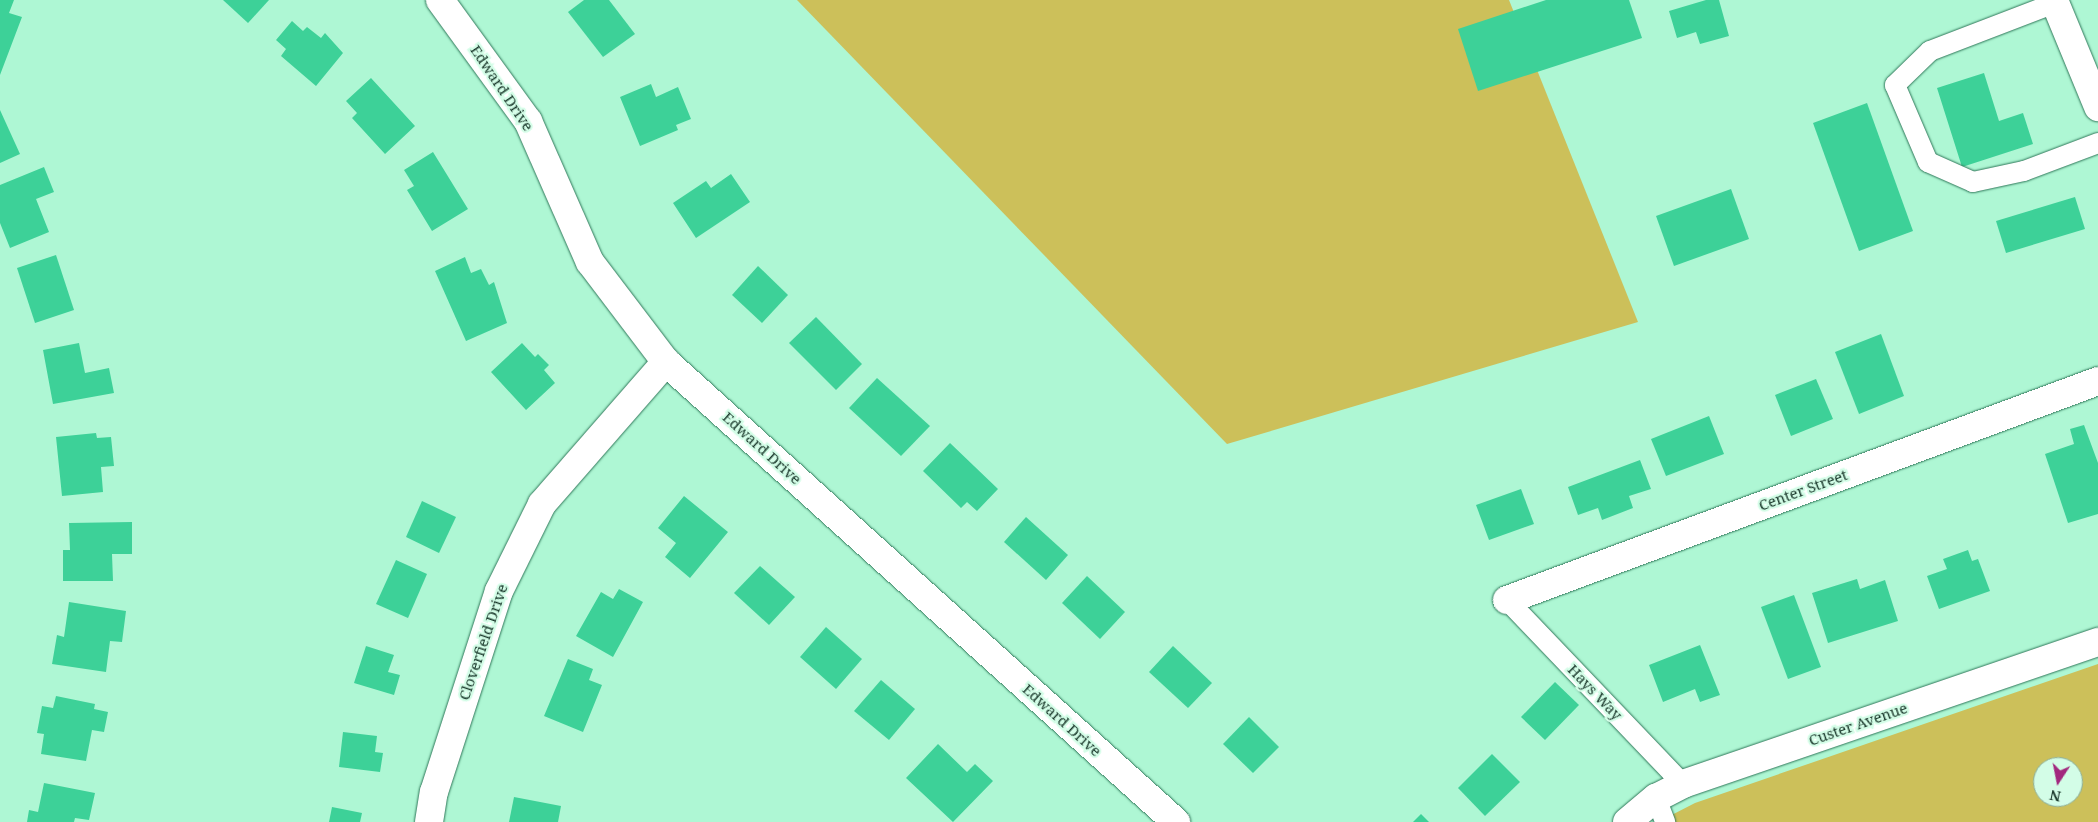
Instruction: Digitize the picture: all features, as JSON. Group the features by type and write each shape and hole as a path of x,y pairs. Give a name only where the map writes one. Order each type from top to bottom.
{"street":[{"name":"Edward Drive","path":"440,0 528,120 590,262 666,362 1176,822"},
{"path":"2054,1 2098,107"},
{"name":"Cloverfield Drive","path":"429,822 434,792 499,591 542,504 666,362"},
{"name":"Center Street","path":"1507,600 2098,381"},
{"name":"Custer Avenue","path":"1627,822 1660,810 1683,784 2098,642"}],"lane":[{"path":"2054,1 1930,51 1895,85 1928,162 1973,182 2024,171 2098,142"},
{"name":"Hays Way","path":"1507,600 1683,784"}],"shaded area":[{"path":"797,0 1509,0 1638,322 1227,444"},
{"path":"2098,664 2098,822 1658,822 1695,803"}],"building":[{"path":"0,0 14,0 9,13 22,17 0,75"},
{"path":"223,0 269,0 248,23"},
{"path":"584,0 609,0 635,34 603,57 568,12"},
{"path":"1546,0 1629,0 1642,38 1478,91 1458,29"},
{"path":"1706,0 1719,0 1729,36 1700,44 1696,32 1677,38 1669,11"},
{"path":"292,21 303,31 307,27 321,38 325,33 343,53 316,86 281,56 286,49 276,40"},
{"path":"1984,73 1999,121 2023,113 2033,144 1962,167 1937,88"},
{"path":"371,78 415,126 385,154 352,118 357,113 346,101"},
{"path":"651,84 656,97 678,87 691,119 676,125 678,130 640,146 620,97"},
{"path":"1867,103 1913,231 1859,251 1813,123"},
{"path":"0,110 20,154 0,163"},
{"path":"433,152 468,209 432,231 407,190 414,186 404,170"},
{"path":"44,167 54,192 36,199 49,232 10,248 0,223 0,185"},
{"path":"731,174 750,202 696,238 673,203 706,181 711,188"},
{"path":"1731,189 1749,239 1674,266 1656,216"},
{"path":"2075,197 2085,229 2006,253 1996,221"},
{"path":"56,255 74,310 35,323 17,268"},
{"path":"465,257 471,273 481,269 489,285 494,282 507,323 466,341 435,271"},
{"path":"758,266 788,295 762,323 732,295"},
{"path":"816,317 862,364 836,390 789,343"},
{"path":"1881,334 1904,396 1859,414 1835,352"},
{"path":"79,343 85,373 109,368 114,393 53,404 43,350"},
{"path":"522,343 535,357 538,354 549,365 544,370 555,383 526,410 491,372"},
{"path":"877,378 930,426 901,456 849,408"},
{"path":"1816,379 1833,419 1791,436 1775,395"},
{"path":"1709,416 1724,454 1666,476 1651,439"},
{"path":"2084,425 2098,463 2098,514 2068,523 2045,454 2074,444 2070,429"},
{"path":"96,433 97,438 111,437 114,466 101,467 103,492 62,496 56,437"},
{"path":"950,443 998,489 977,511 967,502 961,508 923,471"},
{"path":"1640,460 1651,489 1629,496 1633,508 1602,520 1598,508 1578,515 1568,487"},
{"path":"1521,489 1534,524 1489,540 1476,505"},
{"path":"684,496 728,532 690,578 665,557 676,543 658,528"},
{"path":"422,501 456,517 439,553 406,537"},
{"path":"1026,517 1068,555 1046,580 1004,542"},
{"path":"132,522 132,554 112,554 113,581 63,581 63,550 70,550 69,523"},
{"path":"1968,550 1972,561 1978,559 1990,591 1939,609 1927,576 1947,569 1943,559"},
{"path":"396,560 427,574 408,618 376,604"},
{"path":"760,566 795,597 769,625 734,593"},
{"path":"1087,576 1125,612 1100,639 1062,603"},
{"path":"1857,579 1860,589 1885,580 1898,621 1828,643 1812,593"},
{"path":"619,589 643,602 613,657 576,636 601,592 613,599"},
{"path":"1794,595 1821,667 1788,679 1761,607"},
{"path":"69,602 126,611 122,642 110,641 106,672 52,664 57,635 64,637"},
{"path":"826,627 862,659 836,689 800,657"},
{"path":"1700,645 1720,695 1700,702 1695,689 1663,702 1649,665"},
{"path":"366,646 394,655 388,672 400,675 394,695 354,683"},
{"path":"1173,646 1212,683 1188,708 1149,672"},
{"path":"568,659 593,669 589,680 602,685 583,732 544,716"},
{"path":"881,680 915,709 889,740 854,711"},
{"path":"1555,682 1579,705 1545,740 1521,717"},
{"path":"56,696 95,704 94,709 108,712 104,732 92,730 86,761 41,754 44,734 37,733 42,706 53,708"},
{"path":"1249,717 1279,747 1253,773 1223,744"},
{"path":"343,732 377,736 375,752 383,753 380,772 339,767"},
{"path":"938,744 967,772 975,764 993,781 953,822 906,778"},
{"path":"1492,754 1520,782 1485,816 1458,788"},
{"path":"44,783 95,793 89,820 75,818 74,822 27,822 29,810 38,812"},
{"path":"514,797 561,806 558,822 509,822"},
{"path":"332,807 362,813 360,822 329,822"},
{"path":"1421,814 1429,822 1413,822"}]}
